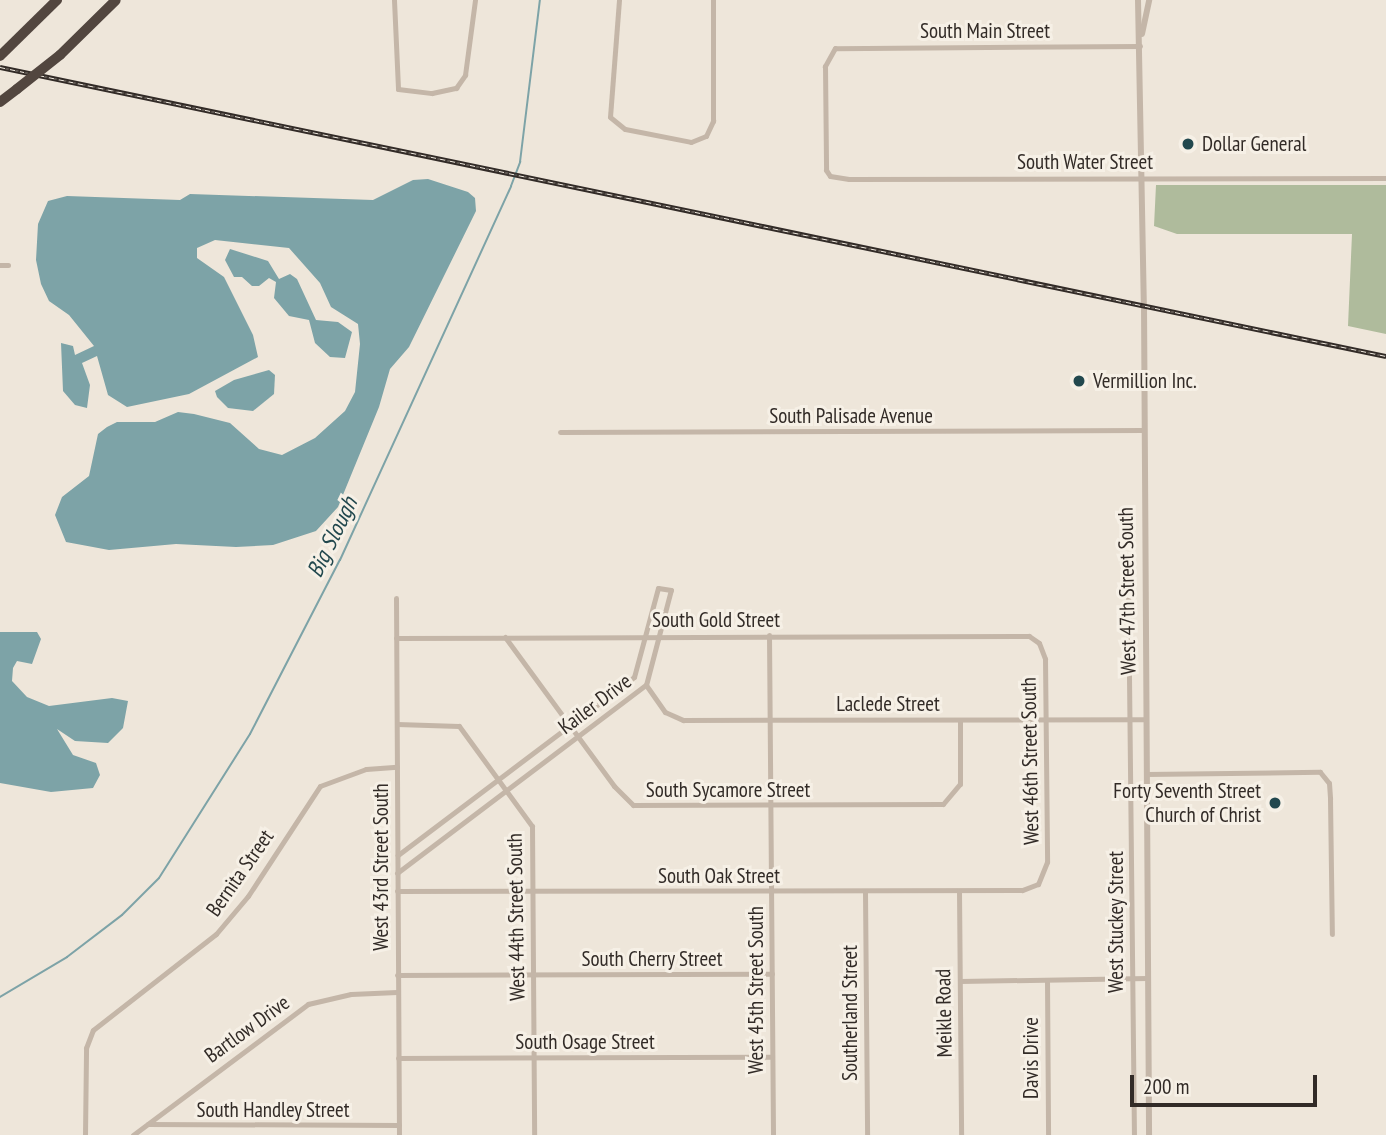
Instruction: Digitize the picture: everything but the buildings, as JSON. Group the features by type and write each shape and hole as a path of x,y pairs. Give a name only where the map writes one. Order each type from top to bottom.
{"highway":[{"path":"0,56 57,0"},
{"path":"0,102 60,55 116,0"}],"street":[{"path":"394,0 396,83 403,91 435,93 461,84 475,0"},
{"path":"619,0 608,111 618,126 691,142 711,129 713,0"},
{"path":"1138,0 1140,46"},
{"path":"1140,46 1149,0"},
{"name":"South Main Street","path":"828,174 825,66 831,50 1140,46"},
{"name":"West 47th Street South","path":"1140,46 1149,1135"},
{"name":"South Water Street","path":"828,174 849,179 1386,178"},
{"path":"0,265 8,265"},
{"name":"South Palisade Avenue","path":"560,432 1143,430"},
{"name":"West Stuckey Street","path":"1128,583 1134,1135"},
{"name":"Kailer Drive","path":"397,873 646,685 660,636 668,588 658,588 634,677 398,855"},
{"name":"West 43rd Street South","path":"396,598 399,1135"},
{"name":"South Gold Street","path":"396,638 1019,634 1035,640"},
{"name":"West 45th Street South","path":"769,635 773,1135"},
{"name":"South Sycamore Street","path":"505,637 577,737 633,805 770,806 948,802 960,784 960,720"},
{"name":"West 46th Street South","path":"1035,640 1044,651 1047,863 1038,884"},
{"name":"Laclede Street","path":"646,685 665,712 678,719 1145,719"},
{"path":"397,723 459,726 508,789"},
{"name":"Bernita Street","path":"85,1135 86,1048 100,1023 216,934 248,896 320,786 366,769 397,767"},
{"path":"1146,774 1320,772 1324,776 1330,799 1332,934"},
{"name":"West 44th Street South","path":"508,789 532,826 534,1135"},
{"name":"South Oak Street","path":"397,891 959,891 1022,890 1038,884"},
{"name":"Meikle Road","path":"959,891 961,1135"},
{"name":"Southerland Street","path":"865,892 867,1135"},
{"name":"South Cherry Street","path":"397,975 772,974"},
{"path":"960,981 1147,978"},
{"name":"Davis Drive","path":"1046,980 1048,1135"},
{"name":"Bartlow Drive","path":"132,1135 308,1004 351,994 397,992"},
{"name":"South Osage Street","path":"398,1058 772,1058"},
{"name":"South Handley Street","path":"148,1124 399,1125"}],"green space":[{"path":"1156,185 1386,185 1386,334 1348,326 1352,234 1177,234 1154,226"}],"water":[{"path":"428,179 468,192 475,198 476,211 409,347 390,369 379,407 338,507 316,531 273,545 236,547 176,544 109,550 66,542 55,515 62,497 89,476 98,434 107,427 117,422 155,422 178,412 194,414 230,423 259,449 282,455 315,438 345,411 355,392 360,344 358,324 331,307 320,283 289,248 215,240 197,248 197,258 224,277 253,335 258,357 189,394 127,407 108,395 97,356 82,363 90,385 87,408 75,405 63,391 61,343 73,346 75,355 94,346 69,315 49,301 41,284 36,260 38,224 48,201 67,196 180,200 190,194 373,200 413,180"},
{"path":"230,249 268,261 279,279 290,274 297,279 316,320 338,322 352,332 345,358 330,357 315,343 309,320 289,316 274,298 276,282 269,278 259,286 252,286 242,277 234,277 225,260"},
{"path":"269,370 275,375 274,394 253,411 228,408 217,397 215,391 234,380"},
{"path":"0,632 37,632 41,639 32,664 17,661 13,668 12,681 27,697 49,706 112,698 128,701 123,728 108,743 75,741 57,729 73,755 96,763 100,775 93,788 51,792 0,783"}],"waterway":[{"name":"Big Slough","path":"0,997 67,957 122,915 159,878 250,734 340,560 511,186 520,162 540,0"}],"railway":[{"path":"0,67 1386,356"}],"place":[{"name":"Dollar General","path":"1188,144"},
{"name":"Vermillion Inc.","path":"1079,381"},
{"name":"Forty Seventh Street Church of Christ","path":"1275,803"}]}
